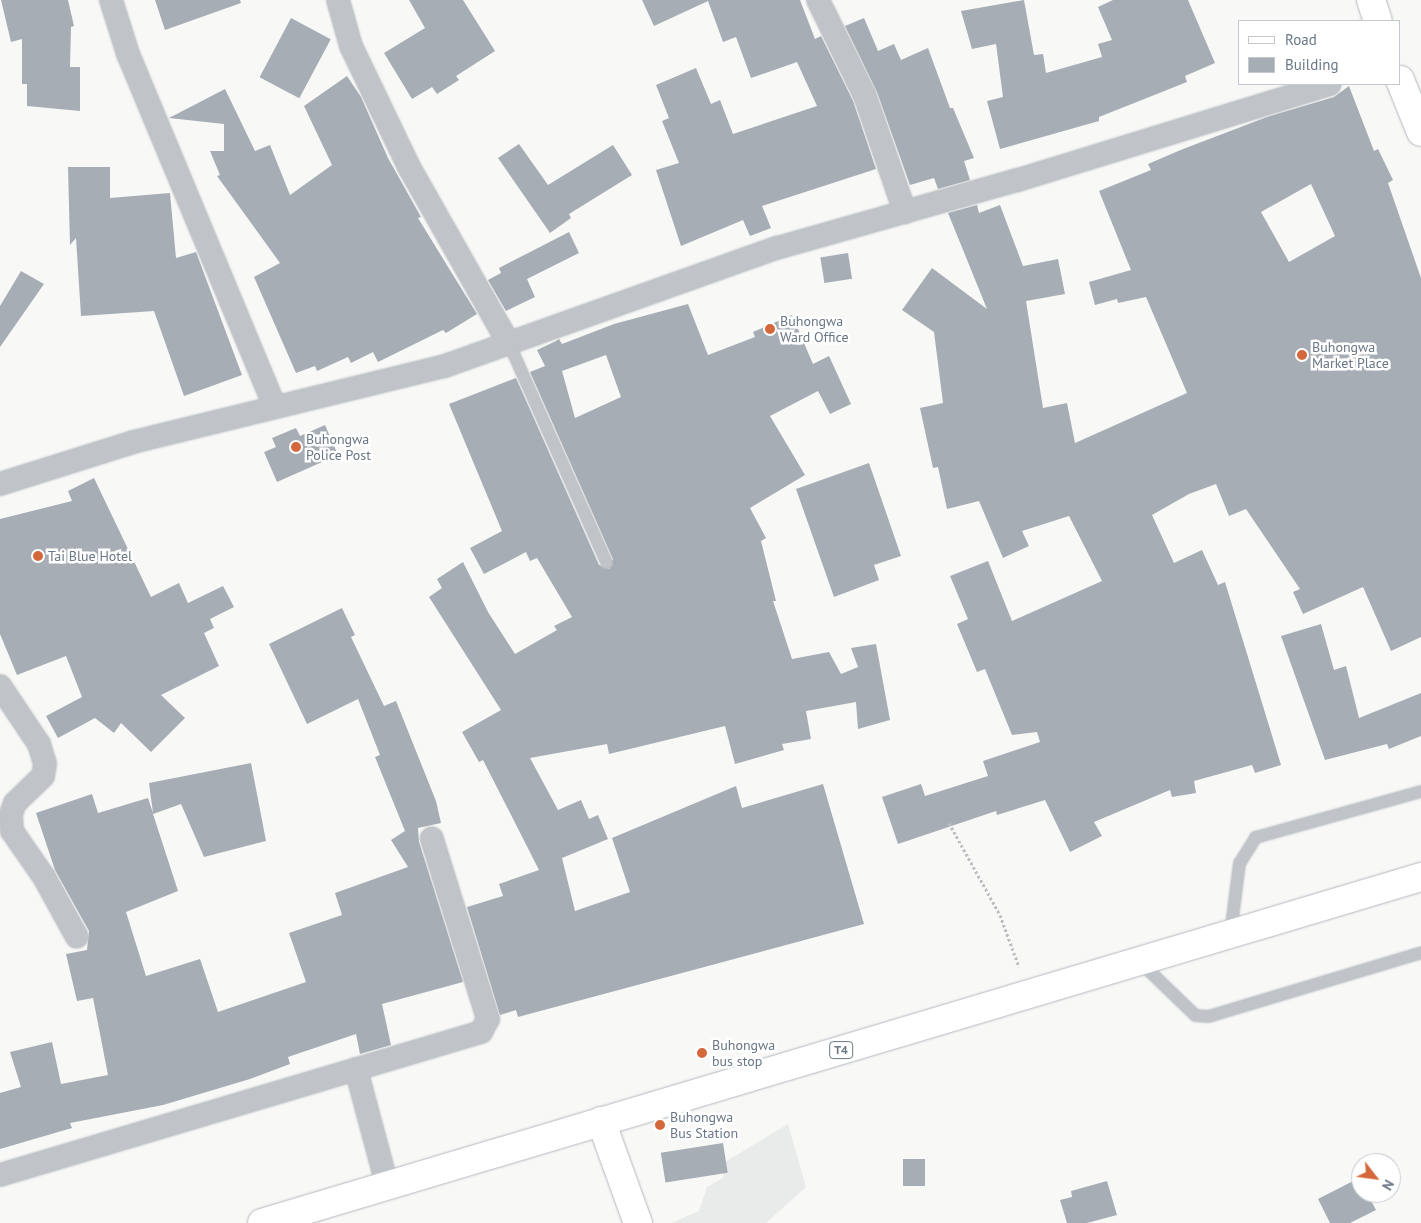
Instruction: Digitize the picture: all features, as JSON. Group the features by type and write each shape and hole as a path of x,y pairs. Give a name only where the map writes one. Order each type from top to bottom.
{"main road":[{"path":"1371,0 1378,20"},
{"path":"1401,82 1421,132"},
{"name":"T4","path":"262,1223 1230,936 1421,877"},
{"path":"601,1121 638,1223"}],"street":[{"path":"111,0 128,54 275,406"},
{"path":"338,0 351,46 409,167 509,344"},
{"path":"818,0 864,96 905,212"},
{"path":"0,484 133,442 445,366 777,248 905,212 1327,85"},
{"path":"0,686 39,744 46,764 43,776 15,803 11,814 12,831 44,877 78,937"},
{"path":"0,1175 481,1032 486,1027 488,1019 432,839"},
{"path":"356,1069 387,1185"}],"lane":[{"path":"509,344 606,562"},
{"path":"1230,936 1239,864 1255,837 1421,791"},
{"path":"1141,962 1195,1015 1208,1016 1421,952"}],"path":[{"path":"949,823 1000,915 1029,995"}],"shaded area":[{"path":"788,1124 806,1187 766,1223 671,1223 699,1211 707,1187 723,1178 725,1162"}],"building":[{"path":"1,0 68,0 74,26 71,27 70,67 80,67 80,111 27,106 27,84 22,84 22,39 11,42"},
{"path":"155,0 240,0 241,3 165,30"},
{"path":"409,0 463,0 495,51 456,76 459,80 437,94 432,87 412,99 384,53 425,28"},
{"path":"642,0 800,0 815,39 821,36 853,101 876,169 762,206 771,228 750,236 743,220 681,246 656,170 679,163 662,121 669,118 656,85 696,68 711,104 720,100 733,134 817,106 797,62 751,78 736,37 723,42 708,1 654,26"},
{"path":"1024,0 1034,55 1043,54 1046,73 1102,57 1098,44 1112,40 1098,7 1113,0 1188,0 1215,63 1185,76 1187,82 1099,117 1099,121 1000,149 987,101 1003,97 996,44 972,49 961,11"},
{"path":"291,18 331,39 299,98 260,77"},
{"path":"864,18 878,51 894,44 901,60 928,48 950,108 953,108 974,158 964,161 970,180 938,189 934,178 910,185 877,92 845,26"},
{"path":"347,76 361,97 388,158 421,217 418,218 477,314 446,333 443,330 378,362 373,352 351,363 348,357 317,371 315,366 296,373 254,277 280,263 217,176 220,175 210,151 224,151 224,124 169,118 225,89 255,151 270,145 290,195 332,165 304,106"},
{"path":"1349,86 1374,151 1378,149 1393,180 1388,183 1421,278 1421,637 1391,651 1363,587 1303,614 1293,592 1300,589 1246,509 1229,516 1216,484 1189,494 1152,515 1174,563 1202,550 1218,585 1225,582 1281,765 1255,773 1252,765 1194,781 1196,793 1172,797 1170,790 1094,822 1102,836 1070,852 1045,800 997,815 996,811 898,844 882,797 921,784 925,796 988,776 983,761 1040,742 1037,732 1012,735 985,669 977,672 957,624 968,619 950,576 988,561 1012,621 1102,581 1069,516 1022,531 1029,546 1003,558 979,501 947,509 938,467 933,468 920,408 943,403 934,332 902,310 932,268 987,309 948,213 977,205 979,213 1000,205 1023,266 1058,259 1065,294 1026,301 1043,408 1067,403 1075,443 1187,393 1146,297 1118,303 1117,299 1095,305 1089,282 1131,270 1099,191 1151,170 1148,164 1183,149 1267,117 1334,97","holes":["1311,184 1335,236 1289,262 1261,212"]},
{"path":"519,144 548,185 613,145 632,175 569,214 571,218 550,233 498,158"},
{"path":"68,167 110,167 110,198 170,193 176,258 196,252 242,375 184,396 154,311 81,316 76,238 70,245"},
{"path":"569,232 579,253 527,279 535,297 506,311 488,280 501,273 499,268"},
{"path":"848,253 852,279 824,283 820,257"},
{"path":"21,271 44,284 0,347 0,306"},
{"path":"688,304 708,355 755,337 753,332 792,315 813,364 829,356 851,404 830,414 818,391 770,416 805,475 750,508 766,538 761,541 776,601 773,601 792,659 829,652 841,674 858,667 851,648 876,644 890,720 858,729 856,702 806,711 811,739 782,744 784,750 735,764 725,726 609,754 607,744 530,758 558,810 581,800 589,819 598,815 608,839 562,858 575,911 630,892 612,838 736,786 742,808 823,784 864,924 518,1017 516,1010 500,1015 467,907 503,896 499,884 539,870 483,760 479,762 462,732 501,710 429,597 442,588 437,579 463,562 488,612 515,654 557,630 554,626 572,617 537,558 530,561 526,552 484,574 470,548 502,531 449,404 516,378 599,565 609,569 613,559 530,372 545,366 537,350 559,339 562,344 614,324","holes":["606,355 621,397 575,418 562,371"]},
{"path":"325,425 338,455 277,482 264,452 276,447 272,438 296,428 300,436"},
{"path":"869,463 901,556 874,565 879,580 834,597 796,489"},
{"path":"94,478 151,597 179,583 188,603 223,586 234,607 210,619 214,628 204,633 219,666 161,695 185,718 151,752 121,723 114,733 95,718 58,738 46,716 82,697 66,656 17,675 0,634 0,519 72,501 68,491"},
{"path":"342,608 355,635 351,637 384,706 396,701 436,801 441,823 418,828 419,842 463,982 382,1004 391,1045 360,1054 356,1034 288,1057 290,1064 250,1079 163,1105 70,1123 72,1128 0,1149 0,1093 21,1087 10,1052 52,1042 61,1084 108,1075 93,998 77,1001 66,954 87,950 89,931 55,870 36,813 92,794 98,813 148,798 153,813 149,783 251,763 266,841 204,857 181,804 153,814 178,891 126,912 146,976 200,959 218,1012 306,982 289,933 342,915 335,893 408,867 391,840 405,831 375,757 380,755 358,699 307,724 269,644"},
{"path":"1321,624 1334,670 1346,666 1359,718 1421,693 1421,736 1389,749 1387,744 1325,760 1281,636"},
{"path":"723,1143 728,1173 665,1182 661,1153"},
{"path":"903,1159 925,1159 925,1186 903,1186"},
{"path":"1107,1181 1117,1215 1087,1223 1067,1223 1060,1200 1072,1197 1071,1191"},
{"path":"1351,1182 1351,1203 1372,1203 1376,1210 1350,1223 1330,1223 1318,1199"}],"place":[{"name":"Buhongwa Ward Office","path":"770,329"},
{"name":"Buhongwa Market Place","path":"1302,355"},
{"name":"Buhongwa Police Post","path":"296,447"},
{"name":"Tai Blue Hotel","path":"38,556"},
{"name":"Buhongwa bus stop","path":"702,1053"},
{"name":"Buhongwa Bus Station","path":"660,1125"}]}
